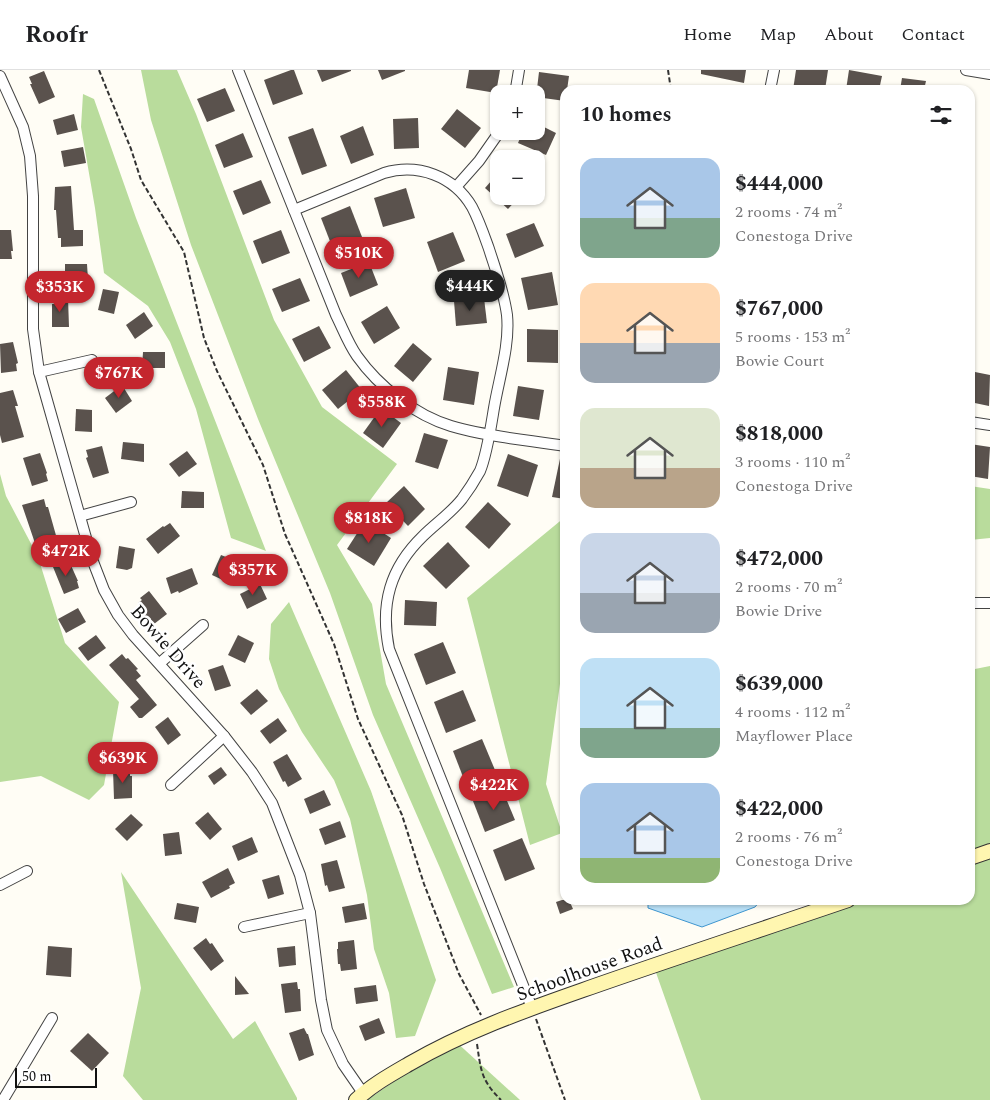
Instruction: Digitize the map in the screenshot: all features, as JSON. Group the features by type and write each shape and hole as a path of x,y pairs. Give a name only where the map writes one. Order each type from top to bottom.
{"street":[{"path":"238,70 348,341 368,370 420,413 451,426 560,445"},
{"path":"516,85 519,70"},
{"path":"771,85 774,70"},
{"path":"966,70 990,74"},
{"name":"Bowie Drive","path":"0,76 23,127 30,156 34,196 33,329 39,372 92,559 118,615 133,635 224,736 252,772 272,803 300,874 310,913 321,1000 327,1030 360,1097"},
{"path":"456,187 480,161 494,140"},
{"path":"294,210 384,173 398,169 426,172 456,187 467,199 480,225 501,285 507,315 507,337 489,434 480,470 461,500 408,551 392,580 385,620 386,635 392,658 532,1008"},
{"path":"39,372 92,360"},
{"path":"975,423 990,425"},
{"path":"80,516 131,502"},
{"path":"975,603 990,603"},
{"path":"160,663 204,624"},
{"path":"171,785 224,736"},
{"path":"975,856 990,851"},
{"path":"0,885 27,871"},
{"name":"Schoolhouse Road","path":"360,1097 380,1081 442,1044 479,1029 675,957 733,940 834,905"},
{"path":"244,927 310,913"},
{"path":"3,1100 52,1018"}],"path":[{"path":"99,70 131,149 141,180 184,252 204,338 217,371 263,465 285,534 334,644 358,719 402,816 424,884 459,974 481,1013 477,1044 482,1075 488,1087 501,1100"},
{"path":"668,70 670,85"},
{"path":"532,1008 565,1100"}],"green space":[{"path":"141,70 177,70 196,114 274,320 322,407 397,464 337,545 372,604 386,684 514,987 492,994 440,868 373,715 330,593 258,419 191,245 151,120"},
{"path":"83,94 94,99 136,218 266,551 231,538 196,409 170,342 148,306 104,273 81,127"},
{"path":"0,474 6,496 38,557 65,643 119,702 104,785 89,800 41,776 0,782"},
{"path":"975,487 990,489 990,538 975,540"},
{"path":"560,521 560,684 546,784 560,827 560,834 530,845 467,598"},
{"path":"289,602 371,791 436,980 415,1036 396,1038 389,993 374,949 367,895 350,819 334,780 302,732 279,689 269,659 271,624"},
{"path":"990,666 990,1100 701,1100 654,967 819,905 975,905 975,669"},
{"path":"121,872 233,1039 255,1021 297,1100 143,1100 123,1076 141,988"},
{"path":"454,1040 520,1100 367,1100"}],"water":[{"path":"648,905 757,905 702,927 648,908"}],"building":[{"path":"294,70 303,94 273,105 264,80"},
{"path":"317,70 351,70 351,71 322,82"},
{"path":"378,70 405,70 405,71 382,80"},
{"path":"469,70 500,70 497,85 490,85 490,92 466,88"},
{"path":"701,70 746,70 744,83 701,74"},
{"path":"796,70 828,70 826,85 794,85"},
{"path":"849,70 882,76 880,85 847,85"},
{"path":"44,71 55,97 39,104 29,77"},
{"path":"539,72 569,76 568,85 560,85 560,100 545,98 545,85 537,85"},
{"path":"902,78 926,81 925,85 901,85"},
{"path":"225,88 235,111 207,122 197,99"},
{"path":"457,109 481,128 465,148 441,129"},
{"path":"74,114 78,130 57,135 53,120"},
{"path":"418,118 419,148 394,149 393,119"},
{"path":"363,126 374,155 351,164 340,136"},
{"path":"313,128 327,166 302,175 288,137"},
{"path":"545,128 556,133 546,155 545,150 534,150 518,143 519,140 545,140"},
{"path":"243,133 253,157 224,168 215,145"},
{"path":"83,147 86,163 64,167 61,151"},
{"path":"261,180 271,203 243,215 233,191"},
{"path":"490,182 490,193 485,188"},
{"path":"71,186 74,230 83,230 83,246 61,247 61,238 58,238 56,210 54,210 55,187"},
{"path":"406,188 415,218 383,227 374,198"},
{"path":"504,205 512,205 508,209"},
{"path":"350,206 362,237 333,249 321,218"},
{"path":"534,223 544,246 515,258 506,234"},
{"path":"0,230 11,230 12,259 0,259"},
{"path":"281,230 290,253 262,264 253,241"},
{"path":"453,232 465,261 438,272 427,242"},
{"path":"369,262 378,285 350,297 341,273"},
{"path":"65,264 87,264 88,280 65,281"},
{"path":"552,272 558,305 528,310 521,278"},
{"path":"300,278 310,301 282,312 272,289"},
{"path":"103,289 119,292 114,314 98,310"},
{"path":"54,298 68,298 69,327 52,327 52,304 54,304"},
{"path":"484,298 487,323 456,326 454,301"},
{"path":"387,306 400,328 374,344 361,322"},
{"path":"144,312 153,326 135,339 126,325"},
{"path":"319,326 331,348 304,362 292,339"},
{"path":"527,329 558,330 558,363 527,362"},
{"path":"13,342 18,363 16,364 17,371 1,373 0,344"},
{"path":"413,343 432,359 413,382 394,366"},
{"path":"143,352 165,352 165,368 142,368"},
{"path":"448,367 479,372 474,405 443,400"},
{"path":"346,370 362,390 338,409 322,390"},
{"path":"975,372 990,375 989,406 975,403"},
{"path":"122,385 132,401 116,413 105,398"},
{"path":"518,386 544,390 539,420 513,416"},
{"path":"13,390 18,406 15,406 24,437 2,443 0,435 0,393"},
{"path":"381,408 401,423 383,448 363,433"},
{"path":"76,409 92,410 92,432 75,431"},
{"path":"424,433 448,440 438,469 415,462"},
{"path":"123,442 144,444 144,462 121,459"},
{"path":"975,445 990,447 988,479 975,477"},
{"path":"102,446 109,473 93,478 86,458 88,457 86,450"},
{"path":"187,451 197,464 179,477 169,464"},
{"path":"40,453 48,481 32,486 23,458"},
{"path":"508,454 538,465 528,497 497,486"},
{"path":"560,459 560,498 552,497"},
{"path":"404,486 425,509 408,526 386,503"},
{"path":"182,491 204,492 204,508 181,508"},
{"path":"44,499 59,546 38,552 22,505"},
{"path":"488,502 511,524 489,549 465,527"},
{"path":"365,521 391,538 374,566 347,549"},
{"path":"170,523 180,536 158,554 146,539"},
{"path":"448,542 470,566 446,589 423,566"},
{"path":"119,546 135,549 132,568 127,570 116,568"},
{"path":"221,555 236,561 227,582 212,575"},
{"path":"69,561 79,588 64,594 53,567"},
{"path":"192,568 198,584 179,593 178,591 171,594 166,578"},
{"path":"260,584 267,599 247,609 240,594"},
{"path":"149,591 167,614 154,624 150,618 148,620 139,608 141,607 138,603 142,600 140,598"},
{"path":"405,600 437,602 436,626 404,625"},
{"path":"78,608 86,622 66,633 58,619"},
{"path":"96,635 106,648 88,661 78,648"},
{"path":"238,635 254,643 245,663 228,655"},
{"path":"443,642 456,673 426,685 414,654"},
{"path":"122,654 138,669 136,670 141,676 136,680 157,705 142,718 139,718 130,707 139,699 109,665"},
{"path":"223,665 231,686 215,691 208,670"},
{"path":"257,689 268,701 251,715 240,703"},
{"path":"463,690 476,721 446,733 434,702"},
{"path":"168,717 181,735 168,745 155,727"},
{"path":"278,718 287,731 270,744 260,731"},
{"path":"482,739 495,770 465,782 453,751"},
{"path":"287,754 302,779 288,787 285,781 283,782 273,762"},
{"path":"221,767 227,775 214,785 208,776"},
{"path":"130,769 130,776 132,776 132,798 114,799 113,770"},
{"path":"502,789 515,820 485,832 473,801"},
{"path":"324,790 331,805 310,814 304,799"},
{"path":"208,812 222,829 210,840 195,823"},
{"path":"131,814 143,825 127,841 115,829"},
{"path":"340,821 346,837 325,845 319,829"},
{"path":"179,832 182,854 165,856 163,834"},
{"path":"252,837 258,852 238,861 232,846"},
{"path":"522,838 535,869 505,881 493,850"},
{"path":"337,860 345,888 329,892 327,885 325,886 321,864"},
{"path":"228,868 235,883 229,886 230,888 211,898 202,882"},
{"path":"279,875 284,894 268,899 262,880"},
{"path":"560,901 560,905 571,905 573,909 560,914 556,902"},
{"path":"177,903 199,907 196,923 174,919"},
{"path":"364,903 367,919 345,923 342,907"},
{"path":"206,938 210,944 212,943 224,961 211,971 193,948"},
{"path":"354,940 357,969 341,971 340,964 338,964 338,942"},
{"path":"48,946 72,948 71,977 46,975"},
{"path":"295,946 296,965 279,967 277,948"},
{"path":"235,976 249,994 235,995"},
{"path":"297,982 298,989 300,989 301,1011 285,1013 281,984"},
{"path":"376,985 378,1001 356,1004 354,988"},
{"path":"379,1018 385,1033 365,1041 359,1026"},
{"path":"304,1028 308,1034 314,1055 299,1061 289,1033"},
{"path":"88,1033 109,1053 92,1071 70,1051"}]}
